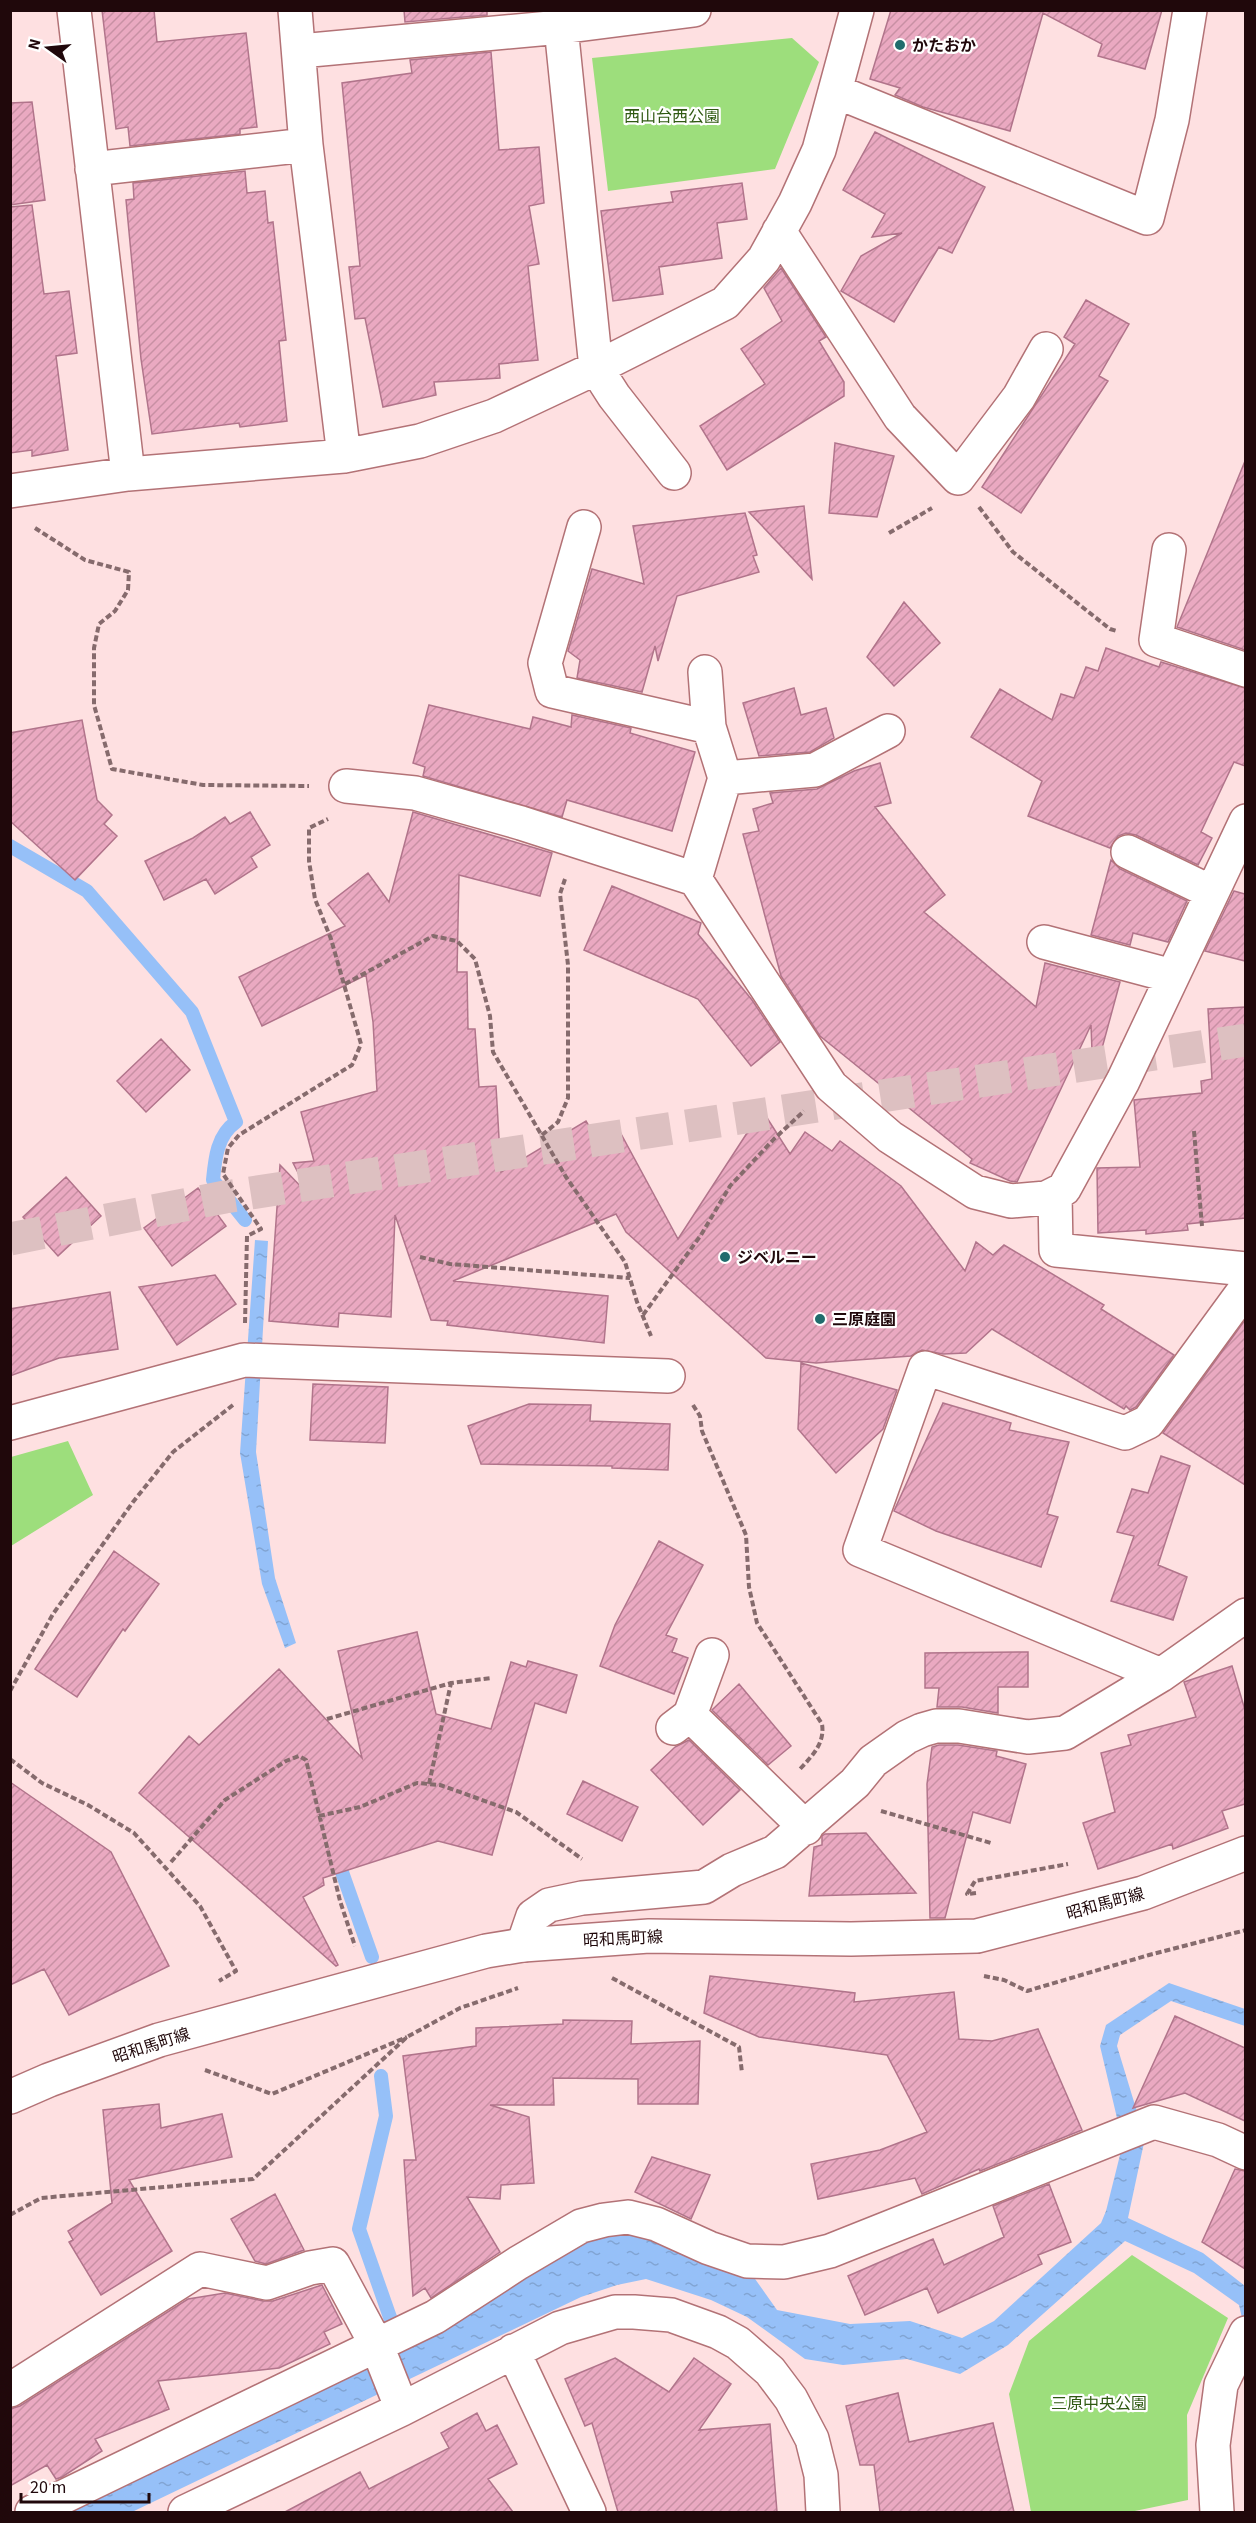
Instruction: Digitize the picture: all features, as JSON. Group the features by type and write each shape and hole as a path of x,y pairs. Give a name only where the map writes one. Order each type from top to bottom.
{"street":[{"path":"74,10 128,474"},
{"path":"295,10 306,145 344,456"},
{"path":"300,51 561,27 694,10"},
{"path":"10,491 128,474 344,456 420,441 494,416 725,303 764,259 819,150 857,10"},
{"path":"835,91 1147,218 1172,120 1190,10"},
{"path":"561,27 596,368 614,396 674,473"},
{"path":"92,169 306,145"},
{"path":"779,231 900,417 962,483 1019,397 1046,349"},
{"path":"584,527 545,663 552,691 709,727"},
{"path":"1169,550 1156,640 1245,670"},
{"path":"695,879 725,778 709,727 705,672"},
{"path":"725,778 815,770 888,731"},
{"path":"346,786 415,793 578,841 695,879 831,1086 890,1137 975,1192 1011,1201 1046,1198 1064,1189 1124,1081 1245,821"},
{"path":"1128,852 1211,892"},
{"path":"1044,942 1172,976"},
{"path":"1055,1194 1056,1250 1245,1269"},
{"path":"1161,1675 1072,1636 860,1550 925,1368 1125,1433 1148,1422 1245,1288"},
{"path":"10,1423 234,1362 668,1376"},
{"path":"522,1945 533,1916 549,1905 582,1899 704,1887 732,1870 776,1852 855,1783 873,1761 907,1737 936,1726 958,1726 1028,1737 1065,1733 1161,1675 1245,1615"},
{"path":"712,1655 681,1722 806,1828"},
{"name":"昭和馬町線","path":"10,2097 49,2080 159,2040 486,1951 522,1945 649,1936 851,1939 977,1936 1143,1893 1245,1853"},
{"path":"32,2512 435,2317 518,2263 581,2226 628,2217 656,2224 709,2248 747,2261 784,2262 831,2251 1154,2122 1218,2140 1245,2152"},
{"path":"10,2390 200,2269 267,2283 310,2268 333,2264 377,2346 402,2409"},
{"path":"184,2512 402,2409 560,2328 615,2312 671,2315 718,2332 738,2343 770,2372 791,2399 812,2439 821,2475 823,2512"},
{"path":"1217,2512 1213,2445 1221,2385 1245,2333"},
{"path":"513,2351 589,2512"}],"path":[{"path":"889,533 962,483 1013,552 1110,629 1156,640"},
{"path":"10,1691 53,1614 133,1502 173,1452 236,1403 234,1362 247,1236 261,1229 223,1174 228,1148 239,1135 352,1065 361,1044 331,939 315,899 309,861 309,828 336,816 346,786 203,785 112,769 94,705 94,648 99,624 115,611 128,590 129,572 86,560 25,521"},
{"path":"542,1135 558,1122 568,1098 568,965 560,894 578,841"},
{"path":"345,984 433,936 457,941 475,959 490,1016 493,1052 566,1177 625,1262 643,1315 668,1376 682,1388 700,1416 702,1431 746,1534 750,1587 757,1623 822,1724 824,1735 815,1753 793,1777"},
{"path":"643,1315 701,1235 730,1186 774,1139 831,1086"},
{"path":"1194,1131 1205,1265"},
{"path":"420,1257 450,1264 630,1278"},
{"path":"327,1719 452,1683 491,1678"},
{"path":"429,1784 452,1683"},
{"path":"171,1862 225,1800 286,1761 299,1756 306,1760 340,1901 368,1983"},
{"path":"10,1759 42,1783 88,1805 134,1833 200,1906 236,1971 218,1981"},
{"path":"873,1761 881,1811 991,1843"},
{"path":"319,1816 360,1807 417,1784 440,1785 516,1812 588,1863"},
{"path":"976,1974 1004,1980 1027,1991 1245,1930"},
{"path":"591,1939 585,1964 739,2047 742,2073"},
{"path":"159,2040 186,2063 272,2094 407,2037 460,2008 522,1986"},
{"path":"10,2215 41,2198 253,2179 407,2037"}],"green space":[{"name":"西山台西公園","path":"792,38 819,62 775,169 608,191 592,58"},
{"path":"68,1441 93,1495 11,1546 11,1457"},
{"name":"三原中央公園","path":"1132,2255 1228,2318 1187,2415 1188,2500 1130,2512 1031,2512 1009,2394 1029,2341"}],"water":[{"path":"255,1240 268,1241 256,1452 275,1578 296,1643 285,1648 262,1584 240,1453"},
{"path":"1169,1983 1245,2009 1245,2026 1171,2001 1120,2035 1117,2046 1145,2138 1128,2218 1203,2253 1245,2286 1245,2331 1239,2305 1194,2273 1125,2241 1008,2345 960,2374 907,2359 843,2365 805,2359 747,2317 711,2300 646,2279 617,2285 581,2297 132,2512 55,2512 565,2249 607,2232 651,2235 753,2276 777,2310 850,2324 910,2321 962,2338 994,2321 1101,2223 1121,2151 1117,2118 1100,2046 1106,2025"}],"building":[{"path":"102,10 154,10 157,42 246,33 257,127 240,129 240,134 130,146 128,127 116,129"},
{"path":"404,10 487,10 487,15 405,22"},
{"path":"891,10 1162,10 1145,69 1098,56 1102,44 1043,13 1010,131 923,107 895,95 900,88 870,79"},
{"path":"491,52 499,150 539,147 544,203 529,206 539,264 528,266 538,360 499,364 500,378 434,382 436,395 383,407 365,318 355,319 349,267 360,266 342,83 412,73 410,60"},
{"path":"32,102 45,200 10,205 10,103"},
{"path":"875,132 985,187 952,253 939,247 894,322 841,291 861,256 902,233 872,237 885,214 843,190"},
{"path":"245,171 247,193 265,191 268,223 273,222 286,340 279,341 287,421 240,427 239,423 152,434 141,359 126,200 134,199 133,183"},
{"path":"742,183 747,219 717,223 722,258 659,267 663,294 613,301 601,211 673,202 671,192"},
{"path":"32,205 44,294 69,291 77,353 56,356 68,450 32,456 32,450 10,453 10,207"},
{"path":"781,268 826,337 819,341 844,382 844,396 727,470 700,426 765,384 741,349 782,321 764,288"},
{"path":"1086,300 1129,324 1099,376 1108,381 1021,513 982,487 1075,344 1064,337"},
{"path":"835,443 894,456 877,517 829,513"},
{"path":"1245,461 1245,650 1177,627"},
{"path":"804,506 812,579 749,512"},
{"path":"745,513 757,555 753,556 759,572 677,596 658,661 655,646 642,692 577,678 580,660 568,651 592,569 644,584 633,526"},
{"path":"904,602 940,643 894,686 867,657"},
{"path":"1106,648 1159,667 1161,662 1245,688 1245,766 1234,762 1201,832 1212,838 1198,865 1136,835 1126,833 1118,836 1110,848 1028,816 1042,781 971,737 1000,689 1052,720 1061,694 1074,698 1086,667 1098,671"},
{"path":"794,688 801,715 826,708 834,738 810,752 759,756 743,703"},
{"path":"429,705 530,729 533,717 571,727 572,715 631,728 630,733 695,752 672,831 567,800 562,817 423,776 425,767 413,763"},
{"path":"82,720 97,800 112,815 104,824 117,836 75,880 10,821 10,733"},
{"path":"880,763 891,803 875,807 945,895 924,912 1036,1007 1045,963 1120,982 1101,1052 1092,1051 1091,1025 1017,1182 970,1163 972,1159 820,1036 781,976 743,834 759,831 753,809 773,803 770,793 817,789 854,771"},
{"path":"250,812 270,845 251,857 257,867 215,894 206,879 164,900 145,861 193,838 225,817 230,824"},
{"path":"413,812 552,853 540,896 459,875 457,972 467,972 468,1029 475,1029 479,1087 496,1086 501,1172 586,1121 599,1143 620,1132 678,1239 762,1110 790,1154 805,1132 832,1151 840,1141 901,1186 965,1271 976,1242 993,1255 1004,1245 1104,1305 1101,1309 1174,1355 1136,1407 1130,1410 1126,1406 1124,1409 992,1329 966,1353 943,1354 922,1350 911,1356 816,1363 766,1358 626,1232 616,1214 453,1281 608,1296 604,1343 447,1325 448,1321 431,1320 395,1215 391,1317 339,1313 338,1327 269,1321 280,1165 310,1196 293,1163 314,1161 301,1112 377,1091 373,1022 366,975 262,1026 239,977 345,926 328,904 368,873 389,902"},
{"path":"1111,860 1120,869 1187,901 1168,942 1133,933 1130,945 1091,935"},
{"path":"612,886 701,923 698,934 752,1000 780,1042 751,1066 698,999 584,950"},
{"path":"1234,891 1245,894 1245,961 1205,951"},
{"path":"1245,1007 1245,1218 1187,1224 1188,1230 1146,1234 1146,1230 1098,1233 1097,1168 1140,1167 1134,1100 1202,1093 1201,1081 1212,1079 1208,1009"},
{"path":"161,1039 190,1070 146,1112 117,1081"},
{"path":"66,1177 101,1216 58,1256 23,1217"},
{"path":"198,1188 226,1226 172,1266 144,1228"},
{"path":"215,1275 236,1304 177,1345 139,1287"},
{"path":"110,1292 118,1349 59,1358 10,1376 10,1309"},
{"path":"1245,1320 1245,1485 1163,1433"},
{"path":"801,1363 897,1390 883,1429 836,1473 798,1429"},
{"path":"313,1384 388,1387 385,1443 310,1440"},
{"path":"943,1403 1011,1423 1009,1430 1069,1442 1047,1514 1058,1517 1041,1567 936,1531 894,1511"},
{"path":"529,1404 591,1405 590,1421 670,1424 668,1470 612,1468 612,1466 481,1464 468,1426"},
{"path":"1161,1456 1190,1466 1158,1565 1187,1577 1173,1620 1111,1601 1134,1536 1117,1532 1132,1489 1148,1493"},
{"path":"659,1541 703,1565 666,1635 677,1639 672,1652 688,1658 674,1694 600,1666 615,1625"},
{"path":"114,1551 159,1584 125,1631 123,1629 77,1697 35,1669"},
{"path":"417,1632 436,1714 491,1729 511,1662 526,1667 528,1661 577,1675 566,1713 535,1703 492,1855 438,1841 323,1878 324,1885 303,1897 338,1965 336,1966 139,1793 189,1736 199,1745 279,1669 362,1758 338,1651"},
{"path":"1028,1652 1028,1687 998,1687 998,1713 962,1707 937,1707 939,1688 925,1688 925,1653"},
{"path":"1232,1666 1245,1710 1245,1804 1222,1811 1228,1828 1173,1849 1172,1844 1098,1869 1083,1823 1115,1812 1101,1753 1131,1745 1128,1735 1196,1717 1184,1682"},
{"path":"739,1684 791,1746 768,1765 712,1710"},
{"path":"689,1740 740,1790 703,1825 651,1770 675,1747"},
{"path":"958,1745 997,1751 996,1756 1026,1764 1010,1823 973,1812 945,1918 930,1918 927,1784 932,1747"},
{"path":"583,1781 638,1807 622,1841 567,1814"},
{"path":"10,1782 111,1852 169,1966 69,2015 44,1969 10,1985"},
{"path":"866,1833 916,1893 809,1896 814,1847 822,1845 822,1836"},
{"path":"710,1976 855,1993 854,2002 954,1992 959,2039 992,2041 1038,2029 1082,2130 980,2171 979,2169 922,2194 915,2178 818,2199 811,2164 880,2150 927,2132 887,2055 759,2037 704,2013"},
{"path":"1175,2016 1245,2048 1245,2121 1185,2093 1133,2108"},
{"path":"563,2020 632,2021 631,2044 700,2041 698,2104 638,2104 638,2079 553,2078 554,2105 490,2105 529,2117 534,2183 501,2185 500,2199 467,2197 500,2252 431,2298 425,2288 413,2296 404,2160 416,2160 403,2056 476,2046 476,2028 563,2024"},
{"path":"159,2104 161,2128 222,2114 232,2157 129,2180 172,2251 101,2295 69,2242 73,2240 68,2231 112,2203 103,2110"},
{"path":"652,2157 710,2175 691,2219 635,2192"},
{"path":"1235,2169 1245,2171 1245,2269 1202,2242"},
{"path":"1049,2184 1071,2242 1038,2255 1042,2264 938,2313 927,2288 865,2315 848,2276 933,2239 944,2265 1004,2237 993,2206"},
{"path":"275,2194 304,2250 266,2264 255,2261 231,2219"},
{"path":"322,2285 342,2324 324,2332 330,2344 279,2368 158,2381 169,2409 95,2439 102,2451 62,2477 56,2479 47,2465 10,2486 10,2409 20,2406 188,2299 225,2293 273,2301"},
{"path":"615,2358 669,2392 694,2358 731,2384 699,2430 770,2424 777,2512 618,2512 592,2423 585,2426 565,2379"},
{"path":"898,2393 909,2442 993,2423 1014,2512 880,2512 874,2465 860,2465 846,2406"},
{"path":"477,2413 486,2431 497,2425 517,2464 488,2479 513,2512 285,2512 360,2472 369,2489 449,2448 441,2433"}],"waterway":[{"path":"10,846 87,891 192,1012 236,1122 221,1141 216,1156 213,1180 245,1220"},
{"path":"341,1854 342,1872 372,1957"},
{"path":"381,2076 386,2116 359,2229 392,2323"}],"tunnel":[{"path":"10,1239 225,1197 1246,1040"}],"place":[{"name":"かたおか","path":"900,45"},
{"name":"ジベルニー","path":"725,1257"},
{"name":"三原庭園","path":"820,1319"}]}
